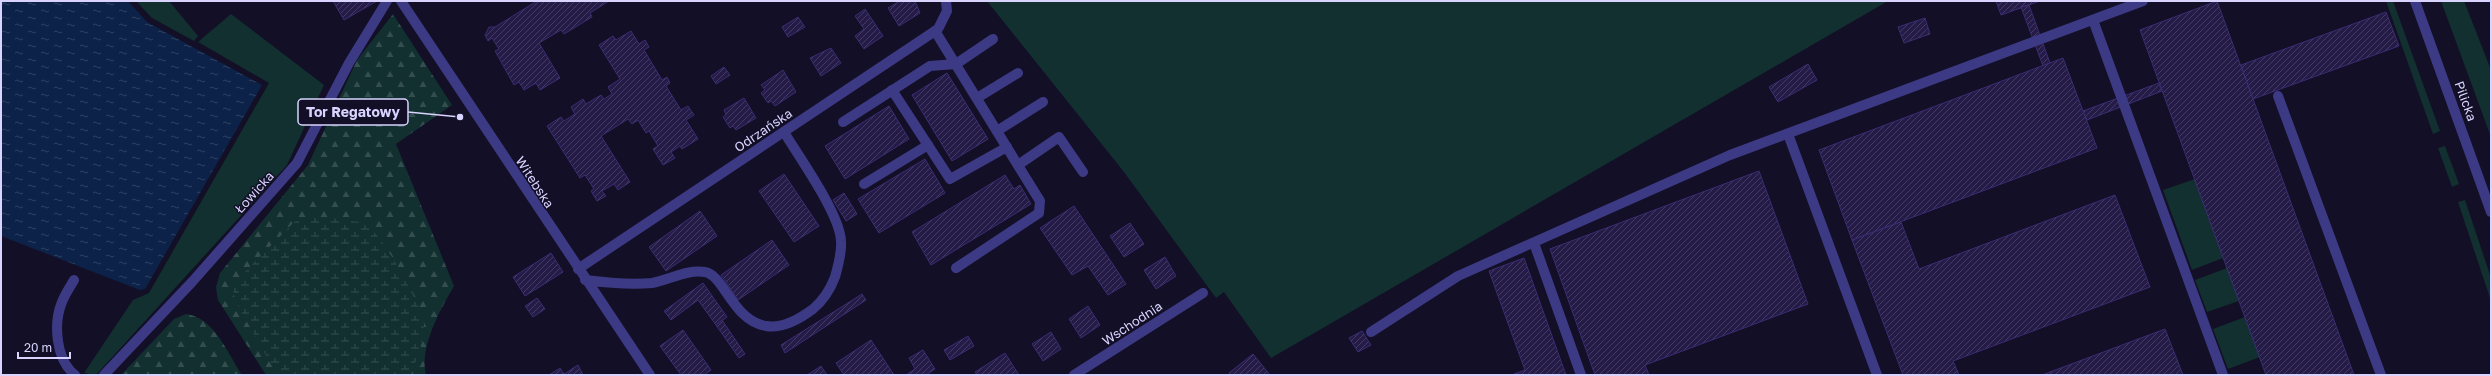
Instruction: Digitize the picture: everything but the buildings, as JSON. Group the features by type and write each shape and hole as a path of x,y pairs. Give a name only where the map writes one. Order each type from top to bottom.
{"street":[{"name":"Łowicka","path":"104,375 192,282 297,163 349,63 387,1"},
{"name":"Witebska","path":"401,1 650,375"},
{"name":"Odrzańska","path":"578,269 935,31 942,23 947,11 946,1"},
{"path":"1371,332 1458,276 1730,155 2143,1"},
{"name":"Pilicka","path":"2415,1 2491,212"},
{"path":"2093,20 2223,375"},
{"path":"935,31 1040,201 1039,213 956,268"},
{"path":"843,122 930,66 956,64 993,39"},
{"path":"977,98 1018,73"},
{"path":"892,90 950,179 1007,147"},
{"path":"2278,96 2381,375"},
{"path":"997,131 1043,102"},
{"path":"586,280 626,284 653,282 692,272 706,272 716,280 738,311 751,321 766,326 780,326 803,317 821,302 831,288 838,266 841,241 835,219 784,132"},
{"path":"1788,134 1877,375"},
{"path":"1018,165 1059,137 1083,172"},
{"path":"864,184 928,145"},
{"path":"1534,243 1581,375"},
{"path":"74,280 61,303 57,341 67,369 75,375"},
{"name":"Wschodnia","path":"1074,375 1203,293"}],"green space":[{"path":"136,1 169,1 198,36 194,41 152,18"},
{"path":"987,1 1888,1 1271,358 1224,292 1216,298 1124,172"},
{"path":"2386,1 2393,1 2440,131 2433,134"},
{"path":"2441,1 2464,1 2491,70 2491,137"},
{"path":"231,14 324,85 287,165 96,375 84,373 133,300 149,293 269,83 198,42"},
{"path":"393,14 452,105 396,144 454,286 437,318 428,341 425,353 426,375 266,375 218,300 216,287 220,273 308,165 357,60"},
{"path":"2445,146 2459,184 2452,187 2438,148"},
{"path":"2195,179 2223,258 2192,270 2163,190"},
{"path":"2465,200 2491,278 2491,301 2458,202"},
{"path":"305,218 338,218 355,221 370,228 384,245 411,290 418,305 424,325 423,338 411,375 277,375 235,301 233,290 235,282 294,222"},
{"path":"2227,268 2239,301 2207,312 2195,280"},
{"path":"186,314 205,322 212,329 226,347 242,375 121,375 174,319"},
{"path":"2245,317 2260,357 2228,369 2213,329"}],"water":[{"path":"1,1 128,1 147,22 262,85 145,289 140,290 1,236"}],"place":[{"name":"Tor Regatowy","path":"460,117"}]}
